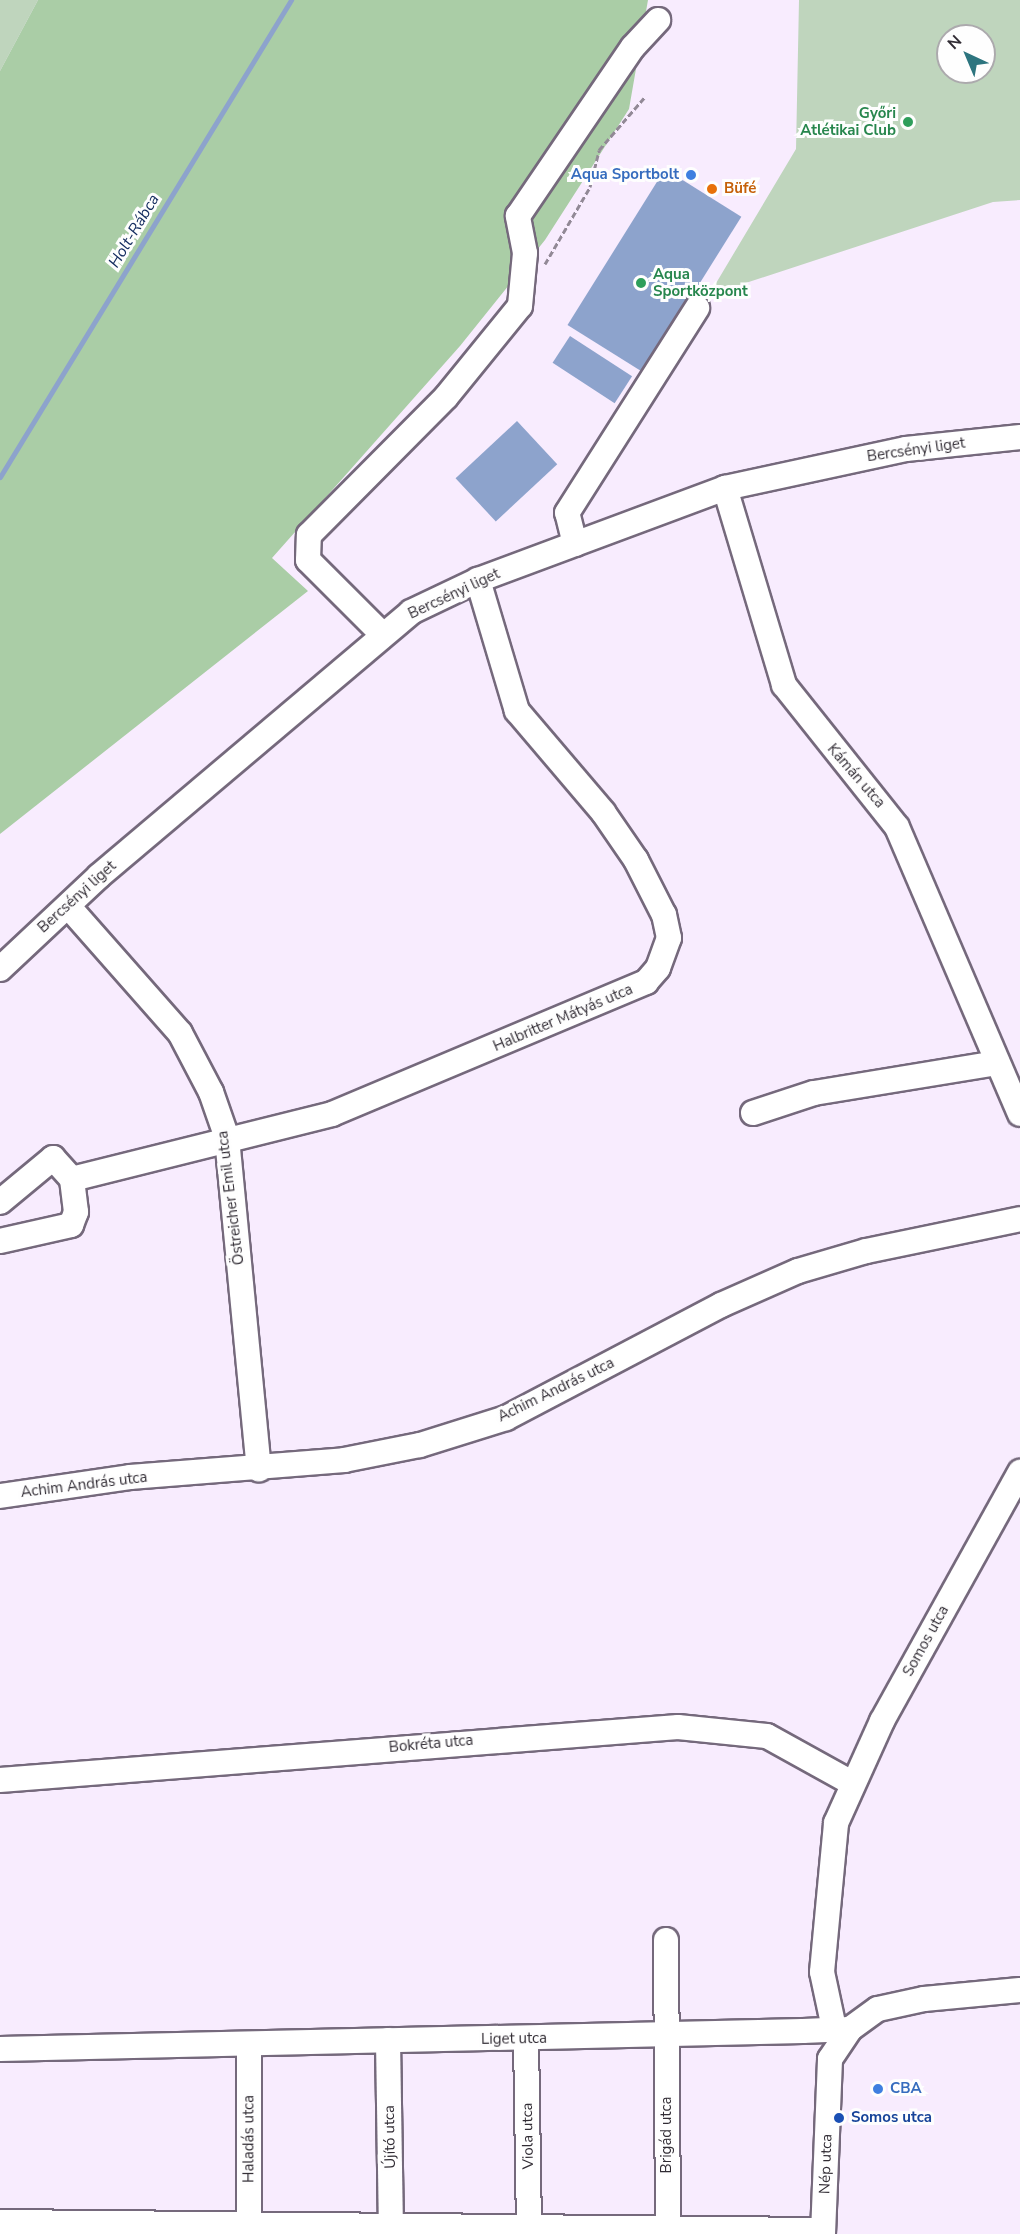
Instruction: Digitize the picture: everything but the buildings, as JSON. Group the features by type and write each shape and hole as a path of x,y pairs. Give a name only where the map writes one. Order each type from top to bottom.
{"street":[{"path":"381,633 308,560 309,535 446,397 520,306 525,253 518,216 633,47 658,20"},
{"path":"575,544 567,513 697,308"},
{"name":"Bercsényi liget","path":"0,969 68,906 286,722 381,633 411,612 478,580 726,488 906,448 1020,437"},
{"name":"Kámán utca","path":"726,488 784,685 897,827 1020,1114"},
{"name":"Halbritter Mátyás utca","path":"72,1179 227,1138 332,1114 418,1081 646,982 667,954 664,915 636,860 517,711 478,580"},
{"name":"Östreicher Emil utca","path":"68,906 180,1033 227,1138 259,1469"},
{"path":"753,1113 814,1093 998,1063"},
{"path":"0,1202 53,1158 72,1179 76,1212 71,1225 0,1241"},
{"name":"Achim András utca","path":"0,1496 130,1477 259,1469 420,1445 506,1418 721,1305 798,1271 866,1251 1020,1219"},
{"name":"Somos utca","path":"842,2028 822,1972 836,1823 850,1782 1020,1472"},
{"name":"Bokréta utca","path":"0,1780 678,1727 766,1736 850,1782"},
{"name":"Brigád utca","path":"666,1940 668,2231"},
{"path":"842,2028 878,2009 1020,1990"},
{"name":"Liget utca","path":"0,2049 388,2040 667,2037 842,2028"},
{"name":"Nép utca","path":"823,2232 830,2059 842,2028"},
{"name":"Viola utca","path":"526,2038 530,2230"},
{"name":"Újító utca","path":"388,2040 392,2229"},
{"name":"Haladás utca","path":"249,2044 249,2230"},
{"path":"0,2222 249,2230 823,2232"}],"path":[{"path":"543,266 590,188 599,150 644,98"}],"green space":[{"path":"0,0 38,0 0,71"},
{"path":"38,0 648,0 629,109 545,240 460,346 272,558 308,591 0,834 0,71"},
{"name":"Győri Atlétikai Club","path":"799,0 1020,0 1020,200 993,202 709,295 796,149"}],"water":[{"path":"665,169 741,217 644,373 567,325"},
{"path":"570,336 632,376 615,403 553,363"},
{"path":"517,421 557,464 496,521 456,478"}],"waterway":[{"name":"Holt-Rábca","path":"0,477 291,0"}],"place":[{"name":"Győri Atlétikai Club","path":"908,122"},
{"name":"Aqua Sportbolt","path":"691,175"},
{"name":"Büfé","path":"712,189"},
{"name":"Aqua Sportközpont","path":"641,283"},
{"name":"CBA","path":"878,2089"},
{"name":"Somos utca","path":"839,2118"}]}
